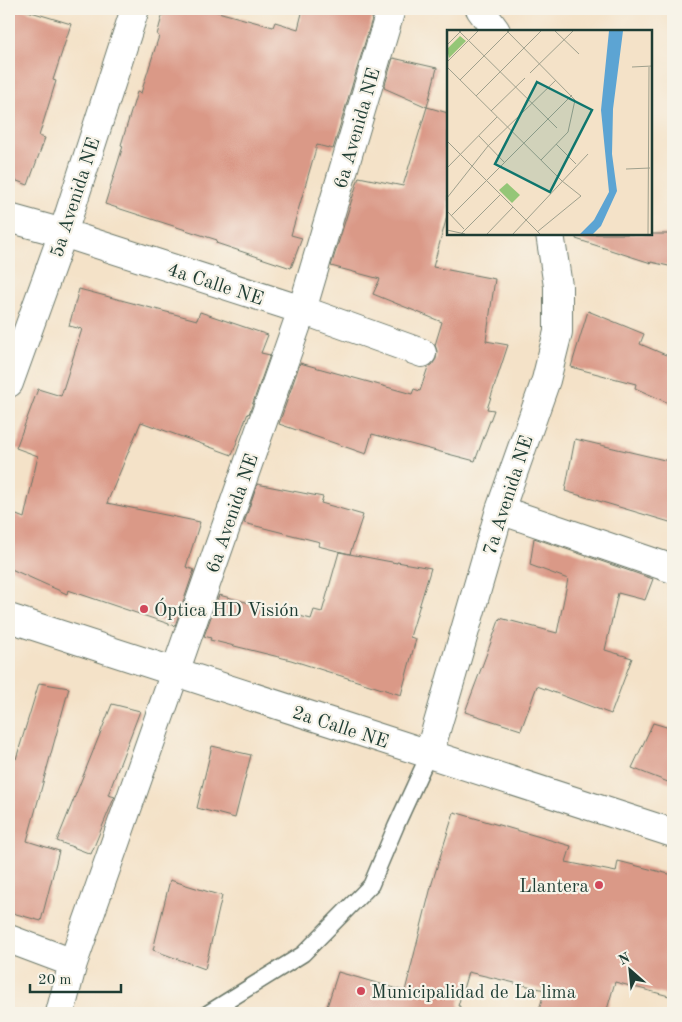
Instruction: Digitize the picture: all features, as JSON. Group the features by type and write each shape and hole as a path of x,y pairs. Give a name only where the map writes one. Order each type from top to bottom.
{"street":[{"name":"5a Avenida NE","path":"9,383 63,233 135,9"},
{"name":"6a Avenida NE","path":"60,1013 73,962 302,310 391,9"},
{"path":"480,9 495,30"},
{"name":"4a Calle NE","path":"9,218 63,233 302,310 422,353"},
{"name":"7a Avenida NE","path":"429,754 500,510 546,380 558,332 558,286 550,235"},
{"path":"500,510 673,569"},
{"name":"2a Calle NE","path":"9,618 673,833"},
{"path":"9,939 73,962"}],"lane":[{"path":"208,1013 303,954 371,885 429,754"}],"building":[{"path":"9,9 21,9 71,24 53,80 56,81 39,136 45,138 28,185 9,178"},
{"path":"164,9 207,9 273,27 275,22 298,29 303,9 375,9 333,149 317,145 291,235 302,238 291,268 216,243 217,240 105,204 137,92 141,93 159,36 157,35"},
{"path":"393,58 437,68 427,107 384,88"},
{"path":"427,107 447,113 447,217 433,267 495,279 486,341 508,345 487,409 494,410 475,461 372,434 366,454 279,424 300,363 412,394 414,389 420,391 428,367 436,359 437,351 435,345 442,322 373,294 380,279 331,266 359,177 403,186"},
{"path":"673,234 673,267 651,263 576,239 577,235"},
{"path":"79,289 197,320 200,312 268,335 261,353 270,355 232,455 141,422 107,503 200,522 186,567 194,570 175,626 68,590 67,594 9,568 9,512 24,518 38,456 16,448 38,389 61,396 82,329 69,326"},
{"path":"588,311 644,334 640,344 673,358 673,405 635,388 636,384 571,367"},
{"path":"575,439 673,462 673,523 565,491"},
{"path":"257,484 323,497 321,503 363,515 350,554 318,546 320,542 244,523"},
{"path":"534,538 653,579 645,600 618,593 605,650 632,658 611,714 537,686 521,730 465,712 500,618 557,633 568,579 530,565"},
{"path":"339,552 431,568 410,637 416,639 401,695 291,660 210,640 211,638 204,636 219,595 311,619 314,610 322,612"},
{"path":"39,683 69,688 27,841 59,851 41,921 9,912 9,756 16,759"},
{"path":"112,704 140,711 108,795 115,797 91,854 57,841"},
{"path":"653,723 673,729 673,784 632,768"},
{"path":"212,746 251,755 235,818 197,808"},
{"path":"454,812 571,846 566,862 616,872 618,861 673,875 673,997 615,982 606,1013 538,1013 545,990 468,972 458,1006 460,1006 459,1013 325,1013 338,972 405,991 432,883"},
{"path":"170,880 222,896 205,969 153,950"}],"place":[{"name":"Óptica HD Visión","path":"144,609"},
{"name":"Llantera","path":"599,885"},
{"name":"Municipalidad de La lima","path":"361,991"}]}
